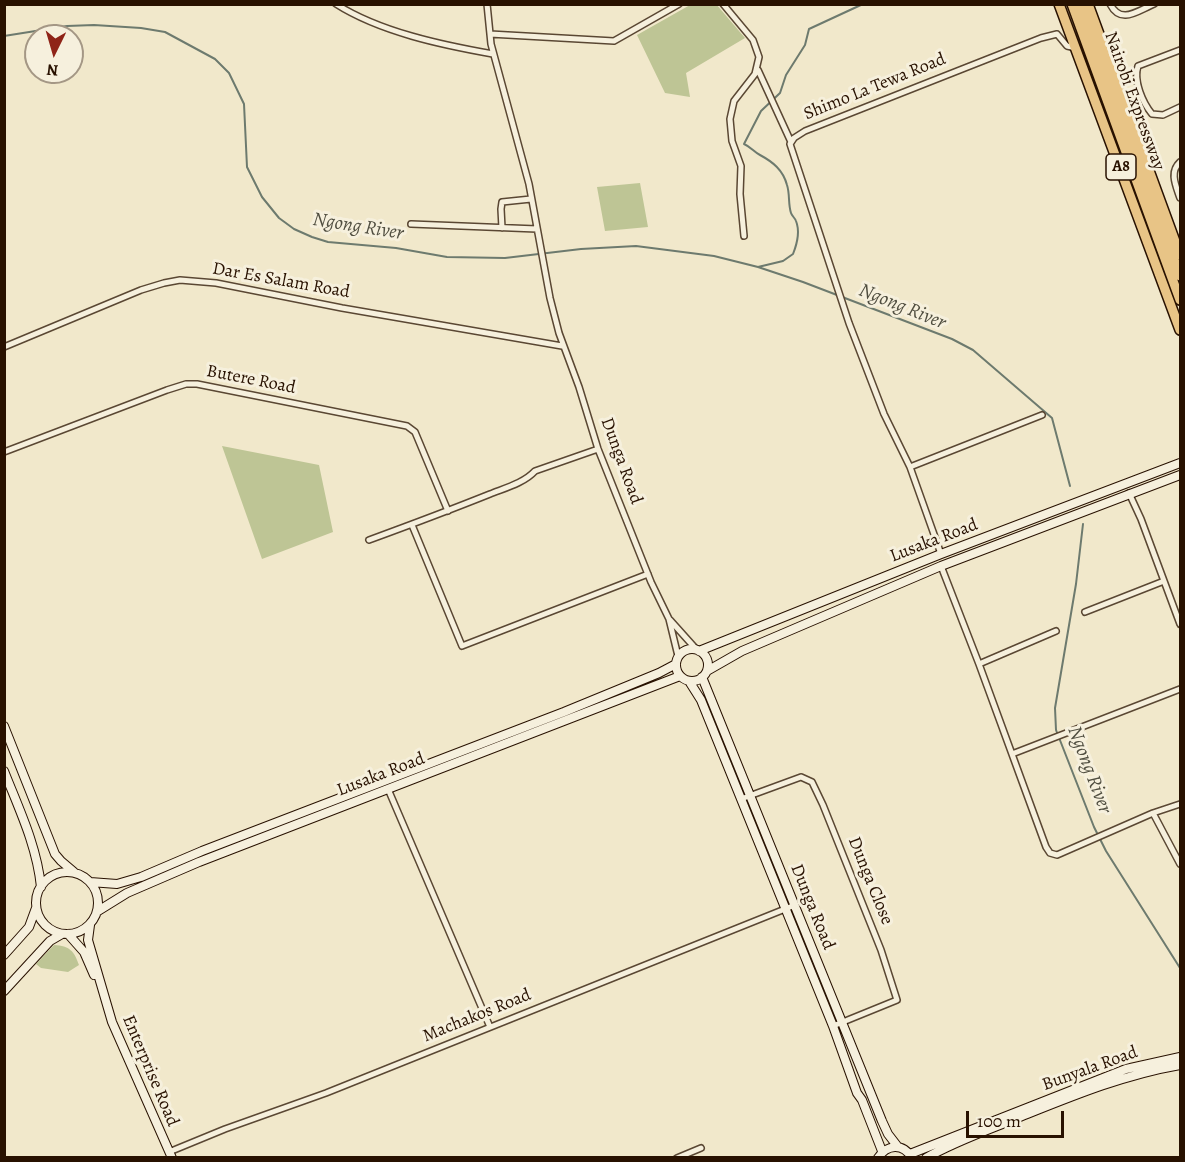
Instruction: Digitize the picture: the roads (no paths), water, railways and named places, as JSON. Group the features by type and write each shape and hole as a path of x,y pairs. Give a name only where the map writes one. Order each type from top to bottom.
{"highway":[{"name":"A8","path":"1059,4 1180,330"},
{"name":"Nairobi Expressway","path":"1072,4 1180,300"},
{"name":"Nairobi Expressway","path":"1081,4 1180,276"},
{"name":"A8","path":"1088,4 1180,255"}],"main road":[{"name":"Lusaka Road","path":"698,650 1180,463"},
{"name":"Lusaka Road","path":"704,674 742,651 941,566 1180,475"},
{"path":"686,650 698,650 707,660 704,674 689,681 680,676 677,660 686,650"},
{"name":"Lusaka Road","path":"90,882 110,884 126,882 564,712 659,673 677,660"},
{"name":"Dunga Road","path":"704,674 745,798 857,1093 862,1100 880,1154"},
{"name":"Lusaka Road","path":"98,911 127,893 199,862 680,676"},
{"name":"Dunga Road","path":"689,681 700,700 795,905 882,1121 898,1147"},
{"path":"4,726 55,854 90,882 98,896 98,911 90,925 76,933 54,932 42,922 36,908"},
{"path":"4,771 30,837 38,862 41,886 29,927 4,955"},
{"path":"41,886 53,876 61,873 78,874"},
{"name":"Enterprise Road","path":"90,925 88,940 112,1022 170,1155"},
{"path":"4,991 50,941 65,934"},
{"name":"Enterprise Road","path":"65,934 84,952 104,995"},
{"name":"Bunyala Road","path":"911,1156 1126,1069 1180,1057"},
{"name":"Bunyala Road","path":"926,1158 974,1136 1107,1083 1149,1070 1180,1065"},
{"path":"880,1154 890,1147 898,1147 911,1156"}],"street":[{"path":"336,4 376,25 493,54"},
{"name":"Dunga Road","path":"487,4 493,54 531,199 550,298 562,346 579,387 598,449 648,574 669,619 677,660"},
{"path":"489,34 614,41 679,4"},
{"path":"723,4 753,40 759,57 756,74 734,101 730,119 732,141 741,166 740,194 744,236"},
{"path":"1110,4 1115,13 1121,16 1154,4"},
{"name":"Shimo La Tewa Road","path":"941,554 910,467 884,414 849,323 790,146 791,142 805,130 1041,38 1057,34 1067,46 1076,48"},
{"path":"1180,50 1138,66 1136,78 1146,107 1152,114 1163,115 1180,108"},
{"path":"757,69 791,142"},
{"path":"1180,162 1173,175 1180,198"},
{"path":"502,228 500,219 502,202 531,199"},
{"path":"411,224 537,229"},
{"name":"Dar Es Salam Road","path":"4,346 141,290 180,280 216,283 342,308 562,346"},
{"name":"Butere Road","path":"4,452 167,390 186,384 197,384 407,426 415,432 448,511"},
{"path":"910,467 1042,415"},
{"path":"369,540 448,511 529,477 535,471 598,449"},
{"path":"1129,493 1142,519 1180,624"},
{"path":"412,525 462,646 648,574"},
{"path":"941,566 1050,853 1057,855 1153,813 1180,804"},
{"path":"1085,612 1164,581"},
{"name":"Dunga Road","path":"669,619 698,650"},
{"path":"980,664 1056,631"},
{"path":"1012,754 1180,689"},
{"name":"Dunga Close","path":"745,798 801,777 812,782 824,805 881,950 897,1000 833,1026"},
{"path":"388,789 490,1028"},
{"path":"1153,813 1180,864"},
{"name":"Machakos Road","path":"170,1155 795,905"},
{"path":"677,1158 701,1148"}],"waterway":[{"name":"Ngong River","path":"758,267 783,261 793,254 798,229 791,213 788,188 783,175 773,164 744,144 761,111 780,93 786,75 805,45 809,29 863,4"},
{"name":"Ngong River","path":"4,36 67,26 141,28 165,32 215,59 229,73 244,104 247,167 262,197 279,218 294,229 312,237 328,242 396,248 447,257 505,258 581,249 636,246 714,256 803,282 952,339 973,350 1052,418 1070,486"},
{"name":"Ngong River","path":"1083,524 1076,584 1055,708 1056,730 1094,827 1106,851 1180,968"}]}
